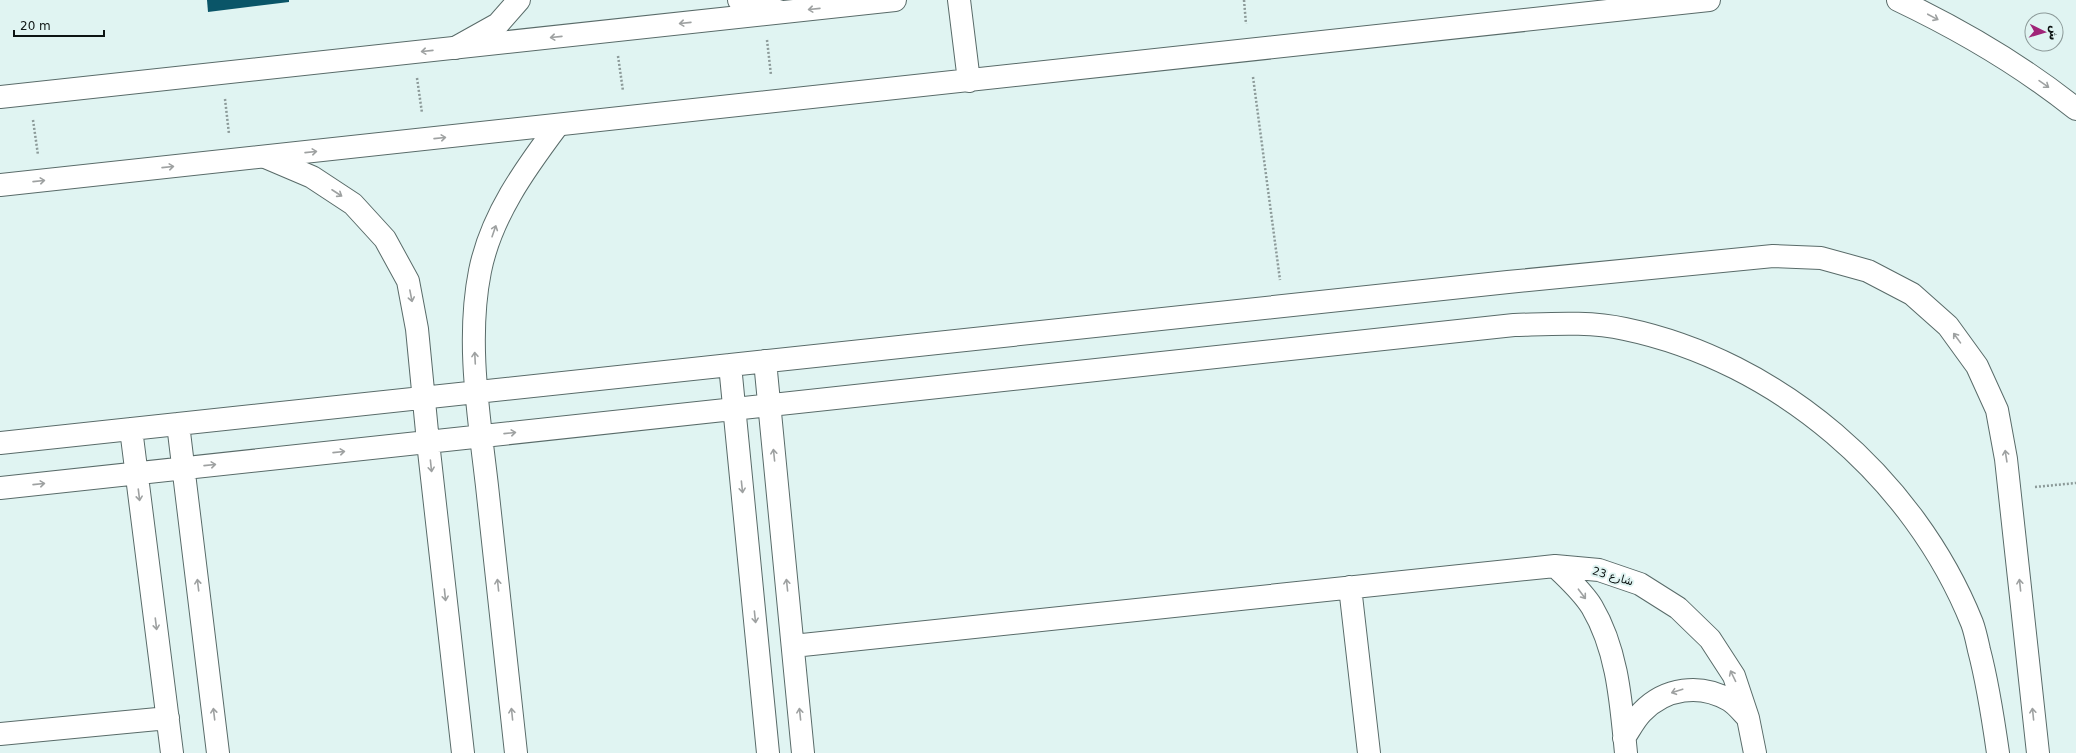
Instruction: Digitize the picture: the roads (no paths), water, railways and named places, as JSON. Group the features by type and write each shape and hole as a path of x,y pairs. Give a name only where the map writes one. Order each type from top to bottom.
{"street":[{"path":"455,48 498,24 519,0"},
{"path":"739,0 773,13"},
{"path":"0,97 895,0"},
{"path":"959,0 969,81"},
{"path":"0,185 1709,0"},
{"path":"1898,0 1930,15 1990,48 2047,86 2076,109"},
{"path":"516,753 481,436 477,392 474,325 480,270 498,218 525,170 558,125"},
{"path":"265,157 312,177 353,204 385,239 408,281 418,329 428,442 463,753"},
{"path":"0,443 1284,306 1773,256 1821,258 1868,271 1905,291 1948,326 1978,366 1997,410 2006,459 2038,753"},
{"path":"0,488 1514,325 1574,323 1624,329 1676,342 1724,363 1769,388 1822,424 1870,466 1912,515 1947,569 1972,624 1989,686 1998,753"},
{"path":"765,361 803,753"},
{"path":"730,365 768,753"},
{"path":"178,424 218,753"},
{"path":"131,429 172,753"},
{"path":"1555,566 1575,585 1591,607 1604,631 1613,657 1625,745"},
{"name":"شارع 23","path":"793,646 1555,566 1606,573 1640,584 1678,608 1710,639 1734,676 1748,718 1755,753"},
{"path":"1350,587 1369,753"},
{"path":"1625,745 1641,713 1660,697 1683,689 1708,691 1730,700 1748,718"},
{"path":"0,734 168,718"}]}
